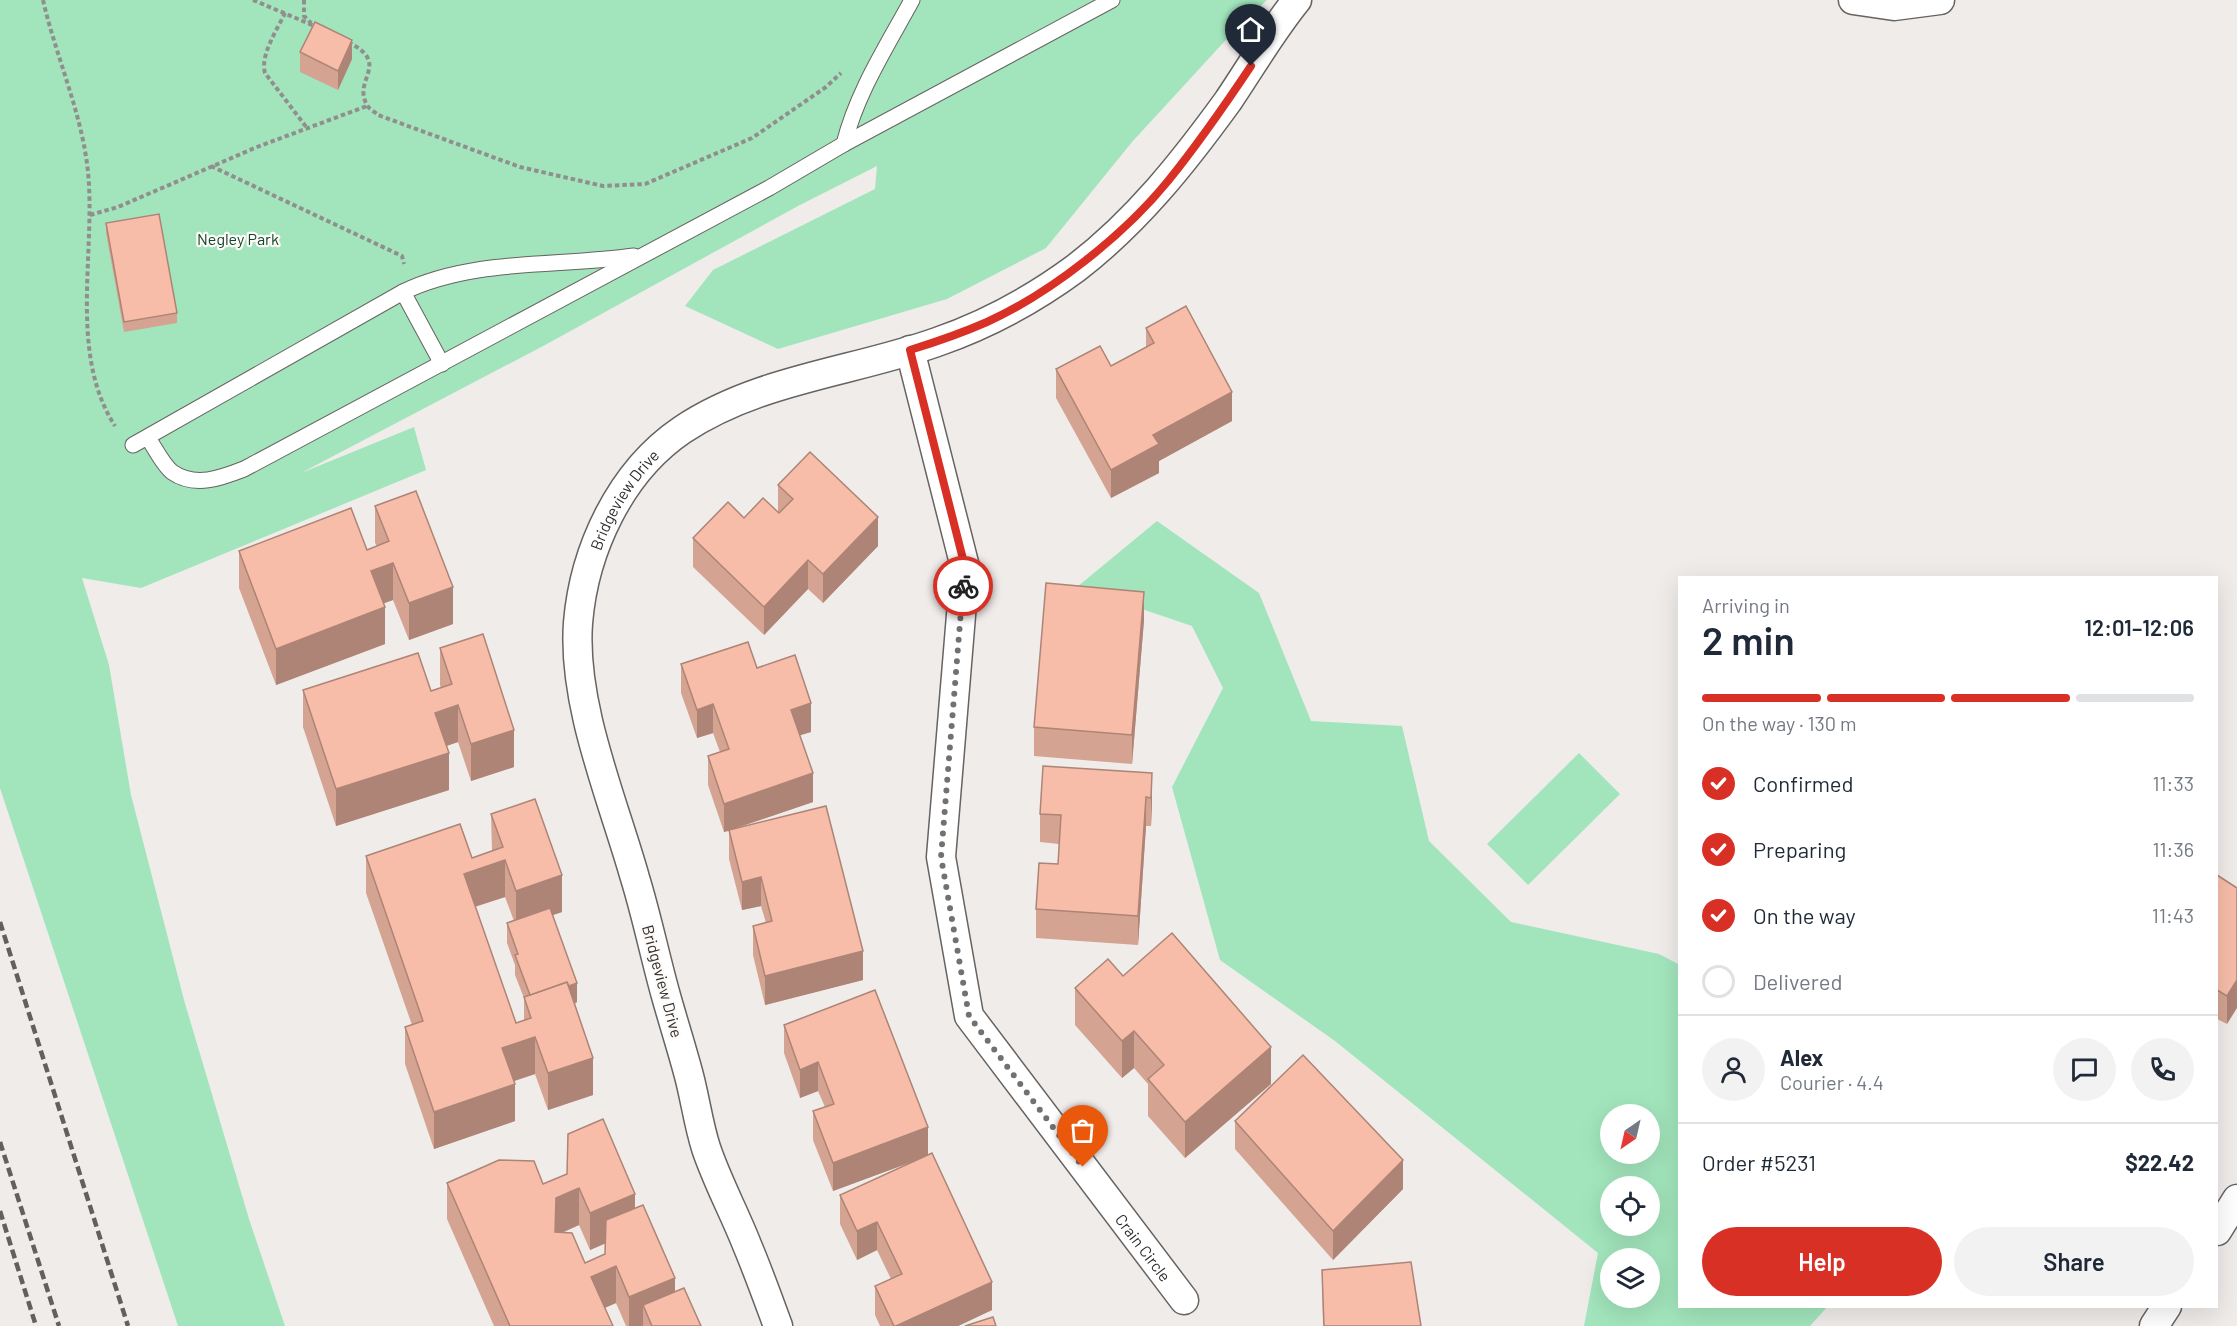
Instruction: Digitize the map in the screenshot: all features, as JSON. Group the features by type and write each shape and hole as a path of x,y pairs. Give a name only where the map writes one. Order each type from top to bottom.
{"street":[{"name":"Bridgeview Drive","path":"778,1326 704,1144 688,1074 636,878 596,750 579,673 578,625 584,585 606,522 624,488 640,466 679,432 699,420 749,397 846,366 910,350 988,321 1045,289 1077,267 1131,221 1168,182 1297,0"},
{"path":"1854,0 1894,6 1940,0"},
{"name":"Crain Circle","path":"910,350 965,567 941,857 969,1016 1184,1300"},
{"path":"2218,1229 2237,1199"},
{"path":"2154,1326 2166,1308"}],"lane":[{"path":"844,144 849,124 860,98 912,0"},
{"path":"148,438 171,471 190,480 224,477 645,255 769,188 844,144 1112,0"},
{"path":"133,445 407,290 428,281 482,269 597,261 645,255"},
{"path":"407,290 442,364"}],"path":[{"path":"43,0 83,141 88,172 90,215 86,282 89,338 98,391 118,431 133,445"},
{"path":"253,0 323,30"},
{"path":"304,0 304,16 314,25"},
{"path":"285,13 263,66 265,73 307,128"},
{"path":"341,38 367,54 369,60 364,94 367,106 378,115 520,167 603,186 645,184 752,138 826,87 848,67"},
{"path":"90,215 118,207 211,166 367,106"},
{"path":"211,166 402,256 407,290"}],"green space":[{"name":"Negley Park","path":"0,0 1267,0 1235,30 1132,142 1046,248 947,299 778,349 685,306 713,270 875,189 877,166 798,206 545,345 301,473 414,427 426,470 141,588 82,578 109,665 131,795 184,1000 249,1219 285,1326 178,1326 0,788"},
{"path":"1157,521 1259,593 1311,721 1402,726 1429,841 1511,922 1659,954 1678,964 1678,1308 1826,1308 1810,1326 1584,1326 1598,1253 1335,1041 1220,960 1172,787 1223,688 1192,626 1077,587"},
{"path":"1579,753 1620,794 1528,885 1487,844"}],"building":[{"path":"315,22 352,40 338,71 300,52"},
{"path":"159,214 177,313 124,322 106,223"},
{"path":"1186,306 1232,392 1153,435 1159,444 1111,470 1056,369 1100,346 1111,366 1154,343 1146,328"},
{"path":"810,452 878,517 823,574 808,560 764,607 693,538 728,502 744,518 763,498 779,513 793,499 778,485"},
{"path":"416,491 453,587 409,603 393,563 371,571 385,607 276,649 239,551 351,508 367,550 389,541 375,506"},
{"path":"1046,583 1144,592 1132,735 1034,727"},
{"path":"483,634 514,730 471,744 458,705 435,713 449,753 336,789 303,690 418,653 431,691 452,684 440,648"},
{"path":"748,642 757,668 795,655 811,703 791,710 813,773 724,804 708,756 729,749 713,704 697,710 681,664"},
{"path":"1043,766 1152,773 1151,798 1146,797 1138,916 1036,909 1039,863 1058,864 1061,815 1040,814"},
{"path":"535,799 562,875 516,891 505,860 464,874 516,1023 531,1018 524,997 567,982 593,1058 548,1073 535,1037 502,1048 515,1084 434,1112 405,1027 423,1021 366,856 460,824 472,858 503,847 491,814"},
{"path":"826,806 863,951 765,976 753,926 772,921 761,877 742,882 729,830"},
{"path":"2218,876 2237,888 2237,980 2227,996 2218,991"},
{"path":"550,908 577,983 569,986 567,982 530,995 515,955 518,954 507,923"},
{"path":"1172,933 1271,1047 1185,1122 1148,1079 1164,1065 1134,1031 1122,1041 1075,988 1108,959 1123,976"},
{"path":"875,990 928,1127 833,1163 813,1111 834,1104 818,1062 800,1070 784,1025"},
{"path":"1303,1055 1403,1160 1333,1231 1235,1121"},
{"path":"603,1119 635,1194 590,1213 579,1188 556,1198 555,1232 572,1233 585,1263 605,1254 606,1220 643,1205 675,1278 629,1297 616,1266 591,1277 613,1326 510,1326 447,1183 499,1160 534,1161 543,1184 567,1174 568,1134"},
{"path":"932,1153 992,1282 894,1326 875,1286 902,1274 877,1222 857,1231 840,1195"},
{"path":"1411,1262 1421,1326 1324,1326 1322,1270"},
{"path":"684,1288 701,1326 652,1326 643,1305"},
{"path":"993,1317 996,1326 965,1326"}],"railway":[{"path":"0,922 128,1326"},
{"path":"0,1142 59,1326"},
{"path":"0,1211 36,1326"}],"way so far":[{"path":"963,586 941,857 969,1016 1083,1167"}],"route":[{"path":"963,586 965,567 910,350 938,342 988,321 1045,289 1077,267 1131,221 1168,182 1251,66"}]}
